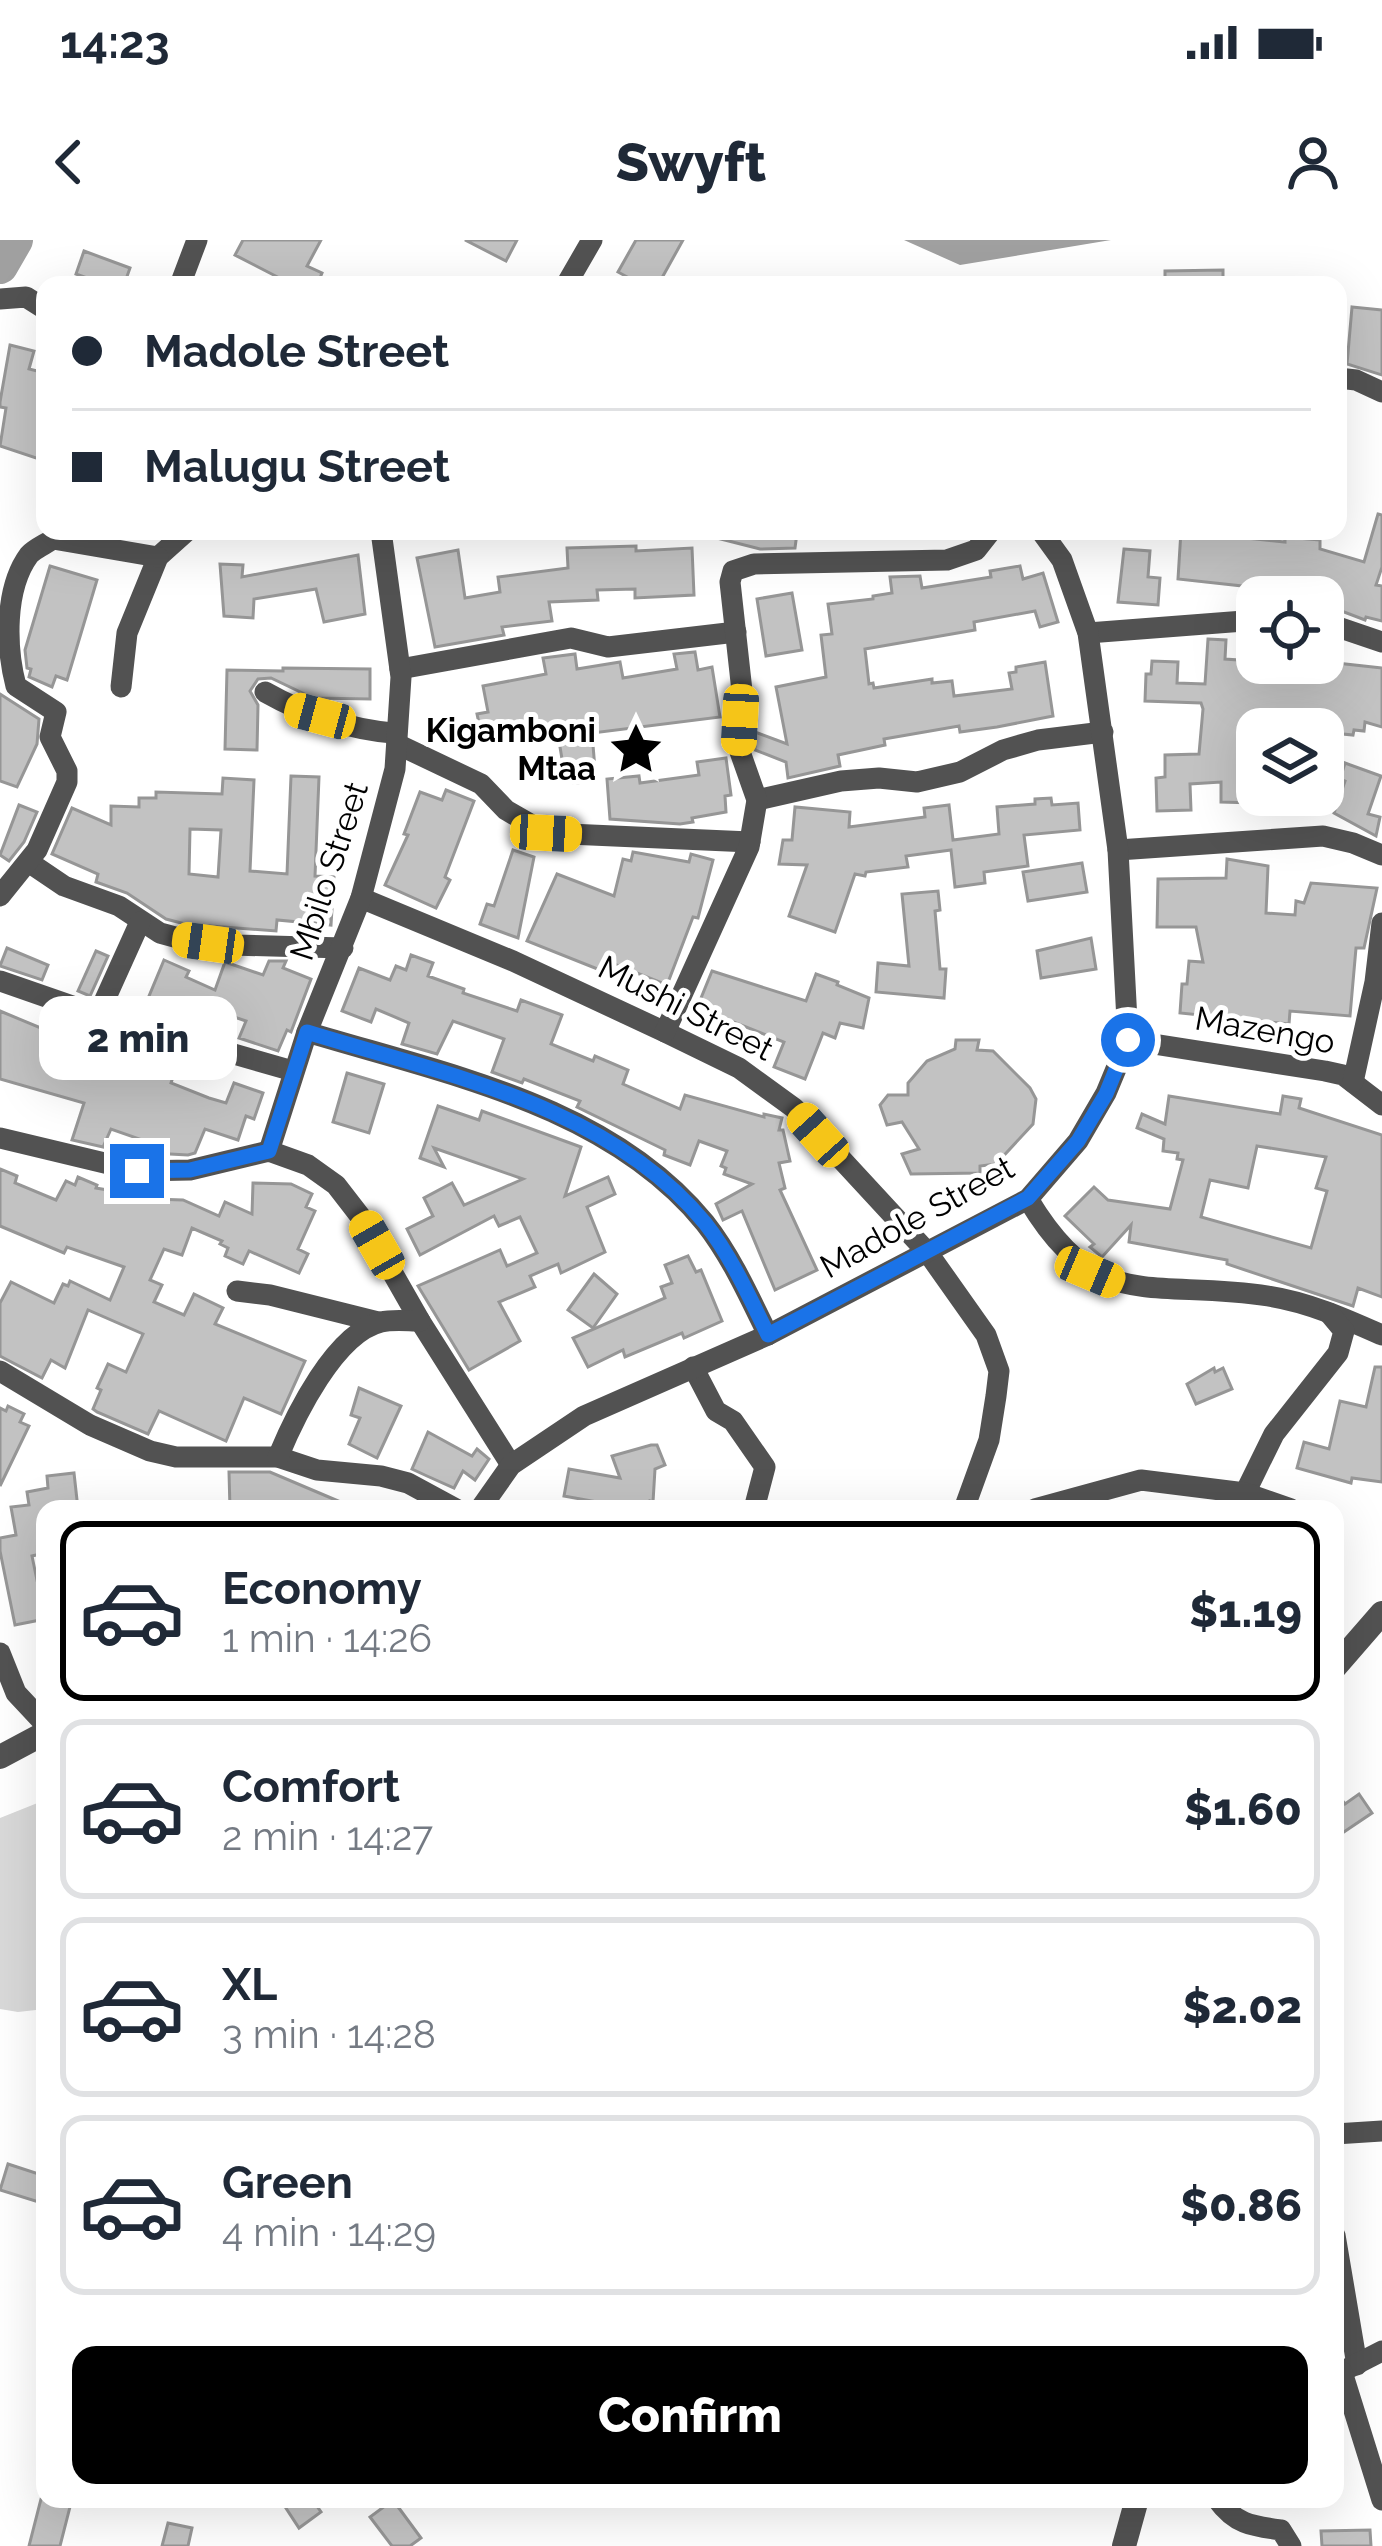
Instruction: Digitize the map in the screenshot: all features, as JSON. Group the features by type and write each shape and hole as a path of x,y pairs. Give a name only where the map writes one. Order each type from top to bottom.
{"street":[{"path":"183,276 197,240"},
{"path":"571,276 592,240"},
{"path":"0,298 26,297 36,303"},
{"path":"1347,379 1382,392"},
{"path":"0,896 30,863 67,782 67,771 50,736 56,712 16,686 8,658 10,604 30,554 51,540"},
{"path":"59,540 158,557"},
{"path":"121,687 127,633 158,557 177,540"},
{"name":"Mbilo Street","path":"269,1151 307,1032 361,898 399,745 400,669 382,540"},
{"path":"665,1032 750,842 758,800 739,749 742,691 730,582 733,571 741,566 947,560 976,550 984,540"},
{"name":"Madole Street","path":"486,1500 511,1465 584,1416 768,1335 1028,1198 1078,1141 1106,1094 1128,1040 1118,850 1088,633 1062,560 1048,540"},
{"path":"1088,633 1236,622"},
{"path":"1344,629 1382,641"},
{"path":"400,669 572,638 608,646 736,632"},
{"path":"265,692 292,708 356,729 393,733 399,745 481,784 506,810 546,833 750,842"},
{"path":"758,800 841,782 879,778 917,782 960,772 1003,750 1038,740 1103,732"},
{"path":"1118,850 1323,836 1382,855"},
{"path":"30,863 64,886 119,906 160,933 208,943 343,948"},
{"name":"Mushi Street","path":"361,898 665,1032 771,1088 794,1108 928,1253 986,1335 999,1371 988,1440 967,1500"},
{"path":"98,1015 140,922"},
{"path":"1353,1082 1375,982 1382,923"},
{"path":"0,981 98,1015 293,1071"},
{"path":"307,1032 511,1096 620,1147 670,1185 707,1226 768,1335"},
{"name":"Mazengo","path":"1128,1040 1324,1071 1353,1082 1382,1106"},
{"path":"0,1138 137,1171 166,1173 269,1151 308,1165 336,1185 360,1216 511,1465"},
{"path":"1028,1198 1052,1238 1090,1272 1117,1283 1273,1296 1329,1312 1382,1335"},
{"path":"238,1291 378,1322 420,1321"},
{"path":"1245,1493 1274,1434 1338,1353 1344,1331 1329,1312"},
{"path":"278,1457 322,1374 353,1340 378,1322"},
{"path":"693,1367 716,1411 734,1421 765,1467 756,1500"},
{"path":"0,1371 90,1425 149,1451 176,1456 278,1457 317,1470 408,1483 439,1500"},
{"path":"1068,1500 1141,1480 1245,1493 1265,1500"},
{"path":"1344,1656 1382,1613"},
{"path":"0,1653 16,1693 36,1717"},
{"path":"0,1757 36,1734"},
{"path":"1344,2133 1382,2131"},
{"path":"1382,2351 1344,2370 1382,2500"},
{"path":"1124,2546 1134,2508"},
{"path":"1224,2508 1243,2524 1286,2533 1291,2546"}],"shaded area":[{"path":"904,240 1111,240 960,265"},
{"path":"36,1804 36,2010 0,2009 0,1818"}],"building":[{"path":"243,240 321,240 307,266 322,273 276,276 235,255"},
{"path":"465,240 517,240 506,261"},
{"path":"636,240 683,240 663,276 618,272"},
{"path":"84,251 130,268 127,276 76,274"},
{"path":"1223,270 1223,276 1165,276 1165,271"},
{"path":"1352,307 1382,310 1382,375 1347,364"},
{"path":"10,345 34,351 29,369 36,371 36,458 0,446 6,408 0,402"},
{"path":"1378,514 1382,515 1382,567 1376,585 1382,586 1382,621 1344,612 1344,576 1236,576 1236,585 1178,579 1180,540 1320,540 1320,549 1364,562"},
{"path":"725,540 796,540 795,548 760,549"},
{"path":"636,546 636,551 692,548 694,595 635,598 635,589 597,590 598,600 549,602 552,621 502,627 504,635 435,647 417,558 458,550 465,598 500,592 498,577 568,568 567,548"},
{"path":"1124,549 1150,551 1148,577 1160,578 1158,605 1118,602"},
{"path":"358,555 365,614 324,622 316,589 254,599 253,618 224,616 220,564 243,565 242,577"},
{"path":"50,566 97,580 67,680 56,676 52,687 29,677 25,650"},
{"path":"1020,566 1023,579 1043,573 1058,622 1040,627 1035,611 974,622 975,630 865,649 869,684 874,688 932,679 932,683 952,681 954,696 1012,689 1009,673 1016,672 1016,667 1045,662 1053,716 884,739 885,745 838,755 840,766 788,778 786,762 755,750 755,732 787,744 776,687 826,677 821,635 832,634 828,604 892,593 890,577 920,576 922,588 991,577 990,571"},
{"path":"792,593 802,650 766,656 757,599"},
{"path":"1208,639 1226,640 1225,659 1236,660 1236,684 1344,684 1344,664 1382,668 1382,727 1365,722 1364,731 1344,734 1344,708 1236,708 1236,802 1221,802 1221,782 1190,784 1191,810 1157,811 1156,778 1165,777 1165,755 1199,754 1203,709 1201,703 1145,701 1146,674 1151,674 1152,661 1178,662 1177,683 1205,684"},
{"path":"695,652 698,670 712,667 720,717 592,733 596,781 574,783 574,777 565,777 558,735 483,742 477,714 488,712 483,686 546,674 543,658 575,654 577,669 620,662 623,678 677,669 674,654"},
{"path":"370,669 370,699 313,698 271,678 258,679 250,691 258,705 257,750 225,749 227,670"},
{"path":"0,694 39,719 37,744 17,787 0,781"},
{"path":"726,758 731,795 725,796 726,812 680,824 610,819 607,779 639,776 640,783 699,775 697,762"},
{"path":"1344,766 1381,776 1368,814 1380,817 1376,836 1339,816 1344,816"},
{"path":"291,776 319,777 315,876 334,877 331,925 277,920 276,931 185,924 166,919 127,893 96,882 98,874 52,854 72,808 111,825 111,806 139,807 139,798 156,798 156,792 222,794 223,778 254,780 250,871 287,874","holes":["190,829 221,830 218,877 189,874"]},
{"path":"446,790 474,801 445,877 450,880 436,908 385,885 408,835 404,834 420,792 442,800"},
{"path":"1051,798 1052,805 1078,803 1080,830 1024,835 1028,866 984,872 985,883 955,887 951,850 906,856 908,867 855,874 835,932 789,916 807,865 779,864 783,840 792,840 795,807 850,812 849,827 925,817 924,808 949,805 953,840 999,834 997,807"},
{"path":"19,805 37,812 9,861 0,855"},
{"path":"513,850 534,857 518,938 480,924 487,904 494,906"},
{"path":"633,852 689,862 691,854 713,860 698,918 693,917 667,985 614,964 610,974 527,941 557,874 614,896 623,859 631,861"},
{"path":"1227,859 1268,866 1266,913 1295,915 1296,901 1304,903 1311,883 1377,888 1364,948 1356,948 1350,1016 1290,1011 1289,1024 1180,1013 1189,961 1203,962 1196,927 1157,927 1158,879 1226,878"},
{"path":"1082,863 1087,892 1028,901 1023,872"},
{"path":"938,891 940,910 935,911 940,969 946,969 944,998 876,992 878,963 909,966 902,894"},
{"path":"1091,938 1096,969 1041,978 1037,951"},
{"path":"7,948 48,965 42,980 0,966"},
{"path":"96,951 108,956 90,996 78,991"},
{"path":"411,955 433,963 428,976 464,989 463,993 517,1011 521,1000 562,1015 551,1044 628,1070 623,1084 680,1109 685,1095 782,1118 779,1130 783,1130 790,1161 779,1163 785,1188 780,1190 817,1270 775,1290 742,1211 723,1220 716,1204 752,1184 724,1174 726,1168 721,1166 727,1151 699,1141 690,1165 577,1107 580,1101 492,1072 504,1039 453,1021 437,1054 402,1044 409,1023 376,1009 371,1022 342,1011 359,968 390,980 396,966 406,970"},
{"path":"164,960 215,990 225,962 263,975 269,961 286,961 283,968 311,979 291,1032 287,1030 278,1051 239,1038 246,1021 202,1006 194,1023 171,1012 162,1018 126,1007 127,1002 144,1008"},
{"path":"712,971 806,1001 816,974 838,982 869,998 863,1028 840,1023 835,1038 823,1033 805,1079 774,1067 784,1042 731,1021 729,1026 700,1015 704,1005 699,1003"},
{"path":"0,1011 72,1041 76,1030 100,1039 102,1033 135,1041 147,1049 141,1066 173,1077 171,1083 209,1098 226,1103 234,1083 263,1093 254,1119 246,1116 238,1140 205,1129 195,1153 188,1155 152,1153 151,1143 111,1129 103,1147 72,1140 84,1103 0,1079"},
{"path":"956,1040 979,1040 977,1050 993,1051 1030,1088 1036,1099 1033,1124 996,1164 980,1166 980,1173 911,1174 902,1154 919,1149 902,1122 887,1125 880,1105 888,1095 908,1095 908,1083 927,1061 955,1049"},
{"path":"347,1073 384,1084 369,1133 333,1122"},
{"path":"1169,1096 1280,1114 1283,1096 1301,1099 1299,1108 1382,1135 1382,1297 1358,1288 1353,1306 1227,1264 1227,1260 1129,1242 1131,1225 1102,1257 1065,1216 1094,1187 1108,1200 1170,1209 1183,1160 1177,1159 1178,1153 1163,1151 1164,1139 1137,1128 1142,1114 1165,1124","holes":["1257,1146 1326,1157 1316,1188 1327,1191 1311,1248 1201,1217 1210,1180 1248,1188"]},
{"path":"438,1106 479,1120 482,1111 581,1147 565,1196 608,1177 615,1194 587,1207 605,1252 561,1273 558,1264 530,1276 535,1287 499,1302 520,1341 469,1370 418,1286 500,1250 507,1266 537,1253 520,1217 499,1226 494,1216 420,1255 407,1229 433,1216 424,1198 452,1183 464,1205 523,1179 434,1148 444,1167 420,1158"},
{"path":"0,1169 17,1176 15,1183 56,1200 66,1181 75,1185 78,1177 96,1188 125,1193 124,1198 183,1200 219,1216 225,1202 252,1214 253,1183 291,1184 312,1194 306,1207 315,1211 298,1249 308,1254 299,1273 249,1251 243,1264 225,1256 228,1248 222,1241 192,1228 182,1255 164,1249 150,1280 162,1285 154,1302 184,1315 194,1294 223,1308 215,1324 305,1361 281,1414 244,1398 226,1441 159,1411 148,1434 97,1412 93,1409 101,1390 97,1388 108,1364 126,1372 143,1334 88,1310 65,1368 51,1360 42,1378 0,1356 0,1303 11,1282 54,1303 63,1284 68,1286 70,1281 110,1300 124,1267 67,1247 64,1253 0,1226"},
{"path":"688,1256 696,1272 701,1270 722,1321 625,1357 623,1350 588,1367 573,1338 665,1298 661,1287 672,1283 665,1265"},
{"path":"594,1274 617,1294 593,1328 568,1310"},
{"path":"1375,1367 1382,1367 1382,1482 1352,1478 1351,1483 1297,1468 1304,1442 1329,1449 1340,1401 1366,1407"},
{"path":"1214,1368 1215,1372 1223,1368 1232,1389 1196,1404 1187,1384"},
{"path":"359,1388 401,1406 377,1458 349,1444 360,1418 351,1415"},
{"path":"8,1406 24,1414 20,1422 29,1426 0,1486 0,1408 6,1411"},
{"path":"428,1432 472,1456 477,1449 489,1459 475,1480 463,1471 454,1488 412,1469"},
{"path":"657,1445 665,1465 655,1469 653,1500 564,1496 569,1469 620,1478 612,1456"},
{"path":"229,1472 270,1472 336,1500 230,1500"},
{"path":"74,1473 77,1500 36,1500 36,1555 32,1556 36,1621 15,1625 0,1538 16,1535 11,1507 29,1505 27,1492 48,1488 47,1476"},
{"path":"1359,1794 1372,1813 1344,1832 1344,1803"},
{"path":"8,2164 36,2173 36,2201 0,2190"},
{"path":"39,2508 70,2508 60,2546 29,2546"},
{"path":"286,2508 318,2508 321,2512 299,2528"},
{"path":"382,2508 399,2508 421,2538 410,2546 392,2546 370,2517"},
{"path":"168,2523 192,2528 188,2546 162,2546"},
{"path":"1370,2530 1371,2546 1322,2546 1321,2531"}],"waterway":[{"path":"0,266 15,240"}],"place":[{"name":"Kigamboni Mtaa","path":"636,749"}],"route":[{"path":"137,1171 190,1170 269,1151 307,1032 511,1096 620,1147 670,1185 707,1226 768,1335 1028,1198 1078,1141 1106,1094 1128,1040"}]}
